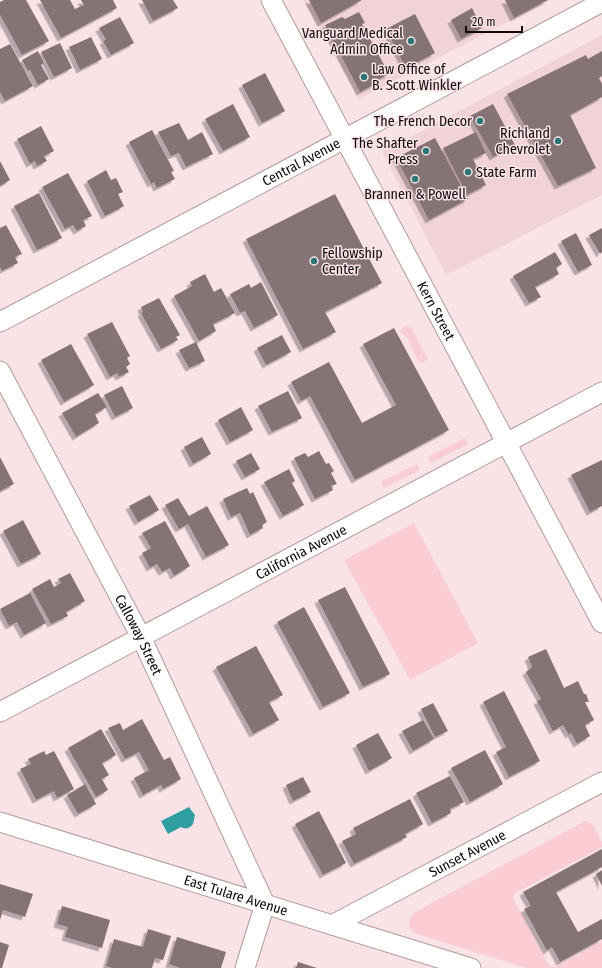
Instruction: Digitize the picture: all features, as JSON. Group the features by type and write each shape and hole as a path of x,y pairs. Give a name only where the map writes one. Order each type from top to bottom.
{"street":[{"name":"Kern Street","path":"271,0 602,622"},
{"name":"Central Avenue","path":"0,322 602,2"},
{"name":"Calloway Street","path":"0,371 141,637 265,904"},
{"name":"California Avenue","path":"0,712 602,392"},
{"name":"Sunset Avenue","path":"332,925 602,782"},
{"name":"East Tulare Avenue","path":"0,822 471,968"},
{"path":"245,968 265,904"}],"shaded area":[{"path":"303,0 550,0 359,99"},
{"path":"602,35 602,195 446,275 382,152"},
{"path":"404,326 411,327 428,360 421,363 416,357 408,339 400,332"},
{"path":"465,438 468,444 431,463 428,457"},
{"path":"417,464 420,470 384,488 381,482"},
{"path":"414,523 478,643 410,680 344,560"},
{"path":"587,820 589,824 592,823 602,842 602,847 515,893 513,898 549,966 554,967 580,954 585,965 580,953 602,941 602,968 527,968 417,934 409,927 410,918 415,912"}],"water":[{"path":"189,807 195,815 191,827 181,827 168,834 161,821"}],"building":[{"path":"4,0 26,0 49,41 22,55 0,15 0,2"},
{"path":"40,0 70,0 75,9 84,5 81,0 113,0 117,8 61,38"},
{"path":"142,0 173,0 178,8 153,21"},
{"path":"309,0 362,0 321,23"},
{"path":"505,0 548,0 514,18"},
{"path":"472,8 482,28 461,39 451,20"},
{"path":"359,12 365,23 362,24 389,74 377,80 377,83 360,92 325,25 342,17 345,19"},
{"name":"Vanguard Medical Admin Office","path":"415,14 435,53 406,68 386,29"},
{"path":"120,17 134,43 111,55 103,41 106,40 99,28"},
{"path":"91,37 102,59 80,70 69,47"},
{"path":"60,43 72,68 54,77 41,52"},
{"path":"10,44 33,86 5,101 0,92 0,49"},
{"path":"38,51 44,63 41,65 49,79 38,85 30,70 28,71 22,60"},
{"name":"Richland Chevrolet","path":"602,51 602,76 599,78 602,84 602,97 570,115 596,168 558,186 507,94 586,55 588,59"},
{"path":"265,73 285,111 262,123 242,85"},
{"path":"233,104 250,137 223,151 205,119"},
{"path":"493,104 515,145 493,157 470,116"},
{"path":"179,123 188,140 202,132 213,154 186,167 179,153 171,156 158,132"},
{"path":"41,126 54,151 44,156 47,161 37,166 35,161 30,164 17,139"},
{"path":"152,130 174,171 171,172 175,179 157,188 154,182 151,184 129,142"},
{"name":"State Farm","path":"476,132 486,153 473,159 486,185 467,195 443,148"},
{"path":"435,138 468,199 429,220 396,158"},
{"path":"0,161 10,180 0,186"},
{"path":"106,170 111,180 116,178 123,192 118,194 124,206 105,216 87,181"},
{"path":"68,173 92,216 83,220 86,226 77,231 73,225 65,229 42,187"},
{"path":"39,193 62,238 37,250 14,206"},
{"name":"Fellowship Center","path":"335,194 382,283 325,312 336,332 303,349 246,239"},
{"path":"6,225 22,254 15,257 18,263 2,271 0,267 0,228"},
{"path":"602,228 602,252 600,254 589,235"},
{"path":"576,233 592,265 578,272 561,241"},
{"path":"555,252 562,264 556,268 559,274 535,287 541,297 529,303 513,276"},
{"path":"205,274 214,292 221,288 235,313 213,324 216,331 199,341 174,296 192,286 190,282"},
{"path":"261,282 278,315 254,328 245,311 240,313 230,294 249,284 251,288"},
{"path":"159,298 180,335 176,337 178,340 161,349 141,313 143,312 141,307"},
{"path":"112,322 130,356 127,358 130,364 126,367 129,372 119,377 117,373 110,377 87,334"},
{"path":"394,328 449,430 355,480 310,396 301,401 291,382 329,362 362,423 396,405 363,344"},
{"path":"282,335 291,352 266,365 257,348"},
{"path":"196,342 205,361 189,368 179,350"},
{"path":"71,344 94,385 64,402 41,360"},
{"path":"122,386 133,408 115,417 104,395"},
{"path":"288,391 302,418 272,432 258,406"},
{"path":"98,393 107,407 95,414 99,423 76,437 62,413"},
{"path":"241,407 253,430 230,442 218,420"},
{"path":"202,437 211,454 193,464 184,447"},
{"path":"319,451 326,464 329,463 334,471 331,473 337,484 331,486 333,490 315,499 294,458 305,453 308,457"},
{"path":"251,453 260,469 245,477 236,461"},
{"path":"0,457 14,484 0,491"},
{"path":"602,460 602,506 590,512 571,475"},
{"path":"289,469 295,481 292,483 304,505 283,516 264,482"},
{"path":"247,488 250,494 253,492 267,522 262,525 263,528 250,535 240,513 231,517 223,499"},
{"path":"150,495 159,510 138,522 129,506"},
{"path":"178,498 189,516 207,506 229,545 206,557 188,524 179,529 165,505"},
{"path":"23,520 41,554 21,564 3,531"},
{"path":"165,521 190,566 174,576 170,568 162,572 157,564 150,568 142,553 151,548 142,533"},
{"path":"70,573 85,601 66,612 68,616 51,624 32,589 50,579 54,587 61,583 58,579"},
{"path":"345,587 390,674 363,687 318,600"},
{"path":"30,593 46,623 24,635 17,622 9,626 0,609"},
{"path":"304,607 350,693 323,707 277,622"},
{"path":"256,646 283,695 269,702 279,720 253,734 216,667"},
{"path":"546,649 564,688 578,681 589,702 585,702 594,720 585,725 590,736 577,744 571,733 569,735 563,725 553,731 537,701 541,699 526,672 532,667 528,657"},
{"path":"504,691 540,761 509,777 496,752 506,747 483,702"},
{"path":"433,703 448,731 435,737 421,709"},
{"path":"142,719 164,760 170,757 181,779 163,789 161,785 143,795 134,778 149,770 139,752 125,759 108,728 120,723 123,730"},
{"path":"423,720 434,739 413,751 402,731"},
{"path":"101,729 116,755 102,763 109,775 102,779 108,790 96,797 68,748"},
{"path":"378,733 392,758 369,771 356,745"},
{"path":"485,750 503,784 470,802 451,768"},
{"path":"44,751 46,755 54,751 74,789 57,798 54,791 36,800 20,769 31,764 28,759"},
{"path":"450,776 464,802 450,809 451,813 432,823 416,793"},
{"path":"303,777 311,792 293,801 286,785"},
{"path":"85,784 96,804 78,814 67,795"},
{"path":"410,799 423,824 405,834 407,837 354,864 342,841 356,834 353,828"},
{"path":"319,811 346,863 323,875 295,824"},
{"path":"602,849 602,867 556,892 578,932 602,919 602,939 560,962 552,947 547,951 524,909 531,906 523,892"},
{"path":"602,870 602,886 596,874"},
{"path":"0,884 33,894 25,917 3,910 0,920"},
{"path":"62,906 110,920 102,948 65,937 68,927 57,924"},
{"path":"148,929 171,936 163,960 155,958 152,968 112,968 106,966 114,939 143,947"},
{"path":"177,937 226,952 221,968 180,968 169,964"},
{"path":"0,942 9,945 2,968 0,968"},
{"path":"298,962 317,968 296,968"}],"place":[{"name":"Vanguard Medical Admin Office","path":"411,41"},
{"name":"Law Office of B. Scott Winkler","path":"364,77"},
{"name":"The French Decor","path":"480,121"},
{"name":"Richland Chevrolet","path":"558,141"},
{"name":"The Shafter Press","path":"426,151"},
{"name":"State Farm","path":"468,172"},
{"name":"Brannen & Powell","path":"415,179"},
{"name":"Fellowship Center","path":"314,261"}]}
